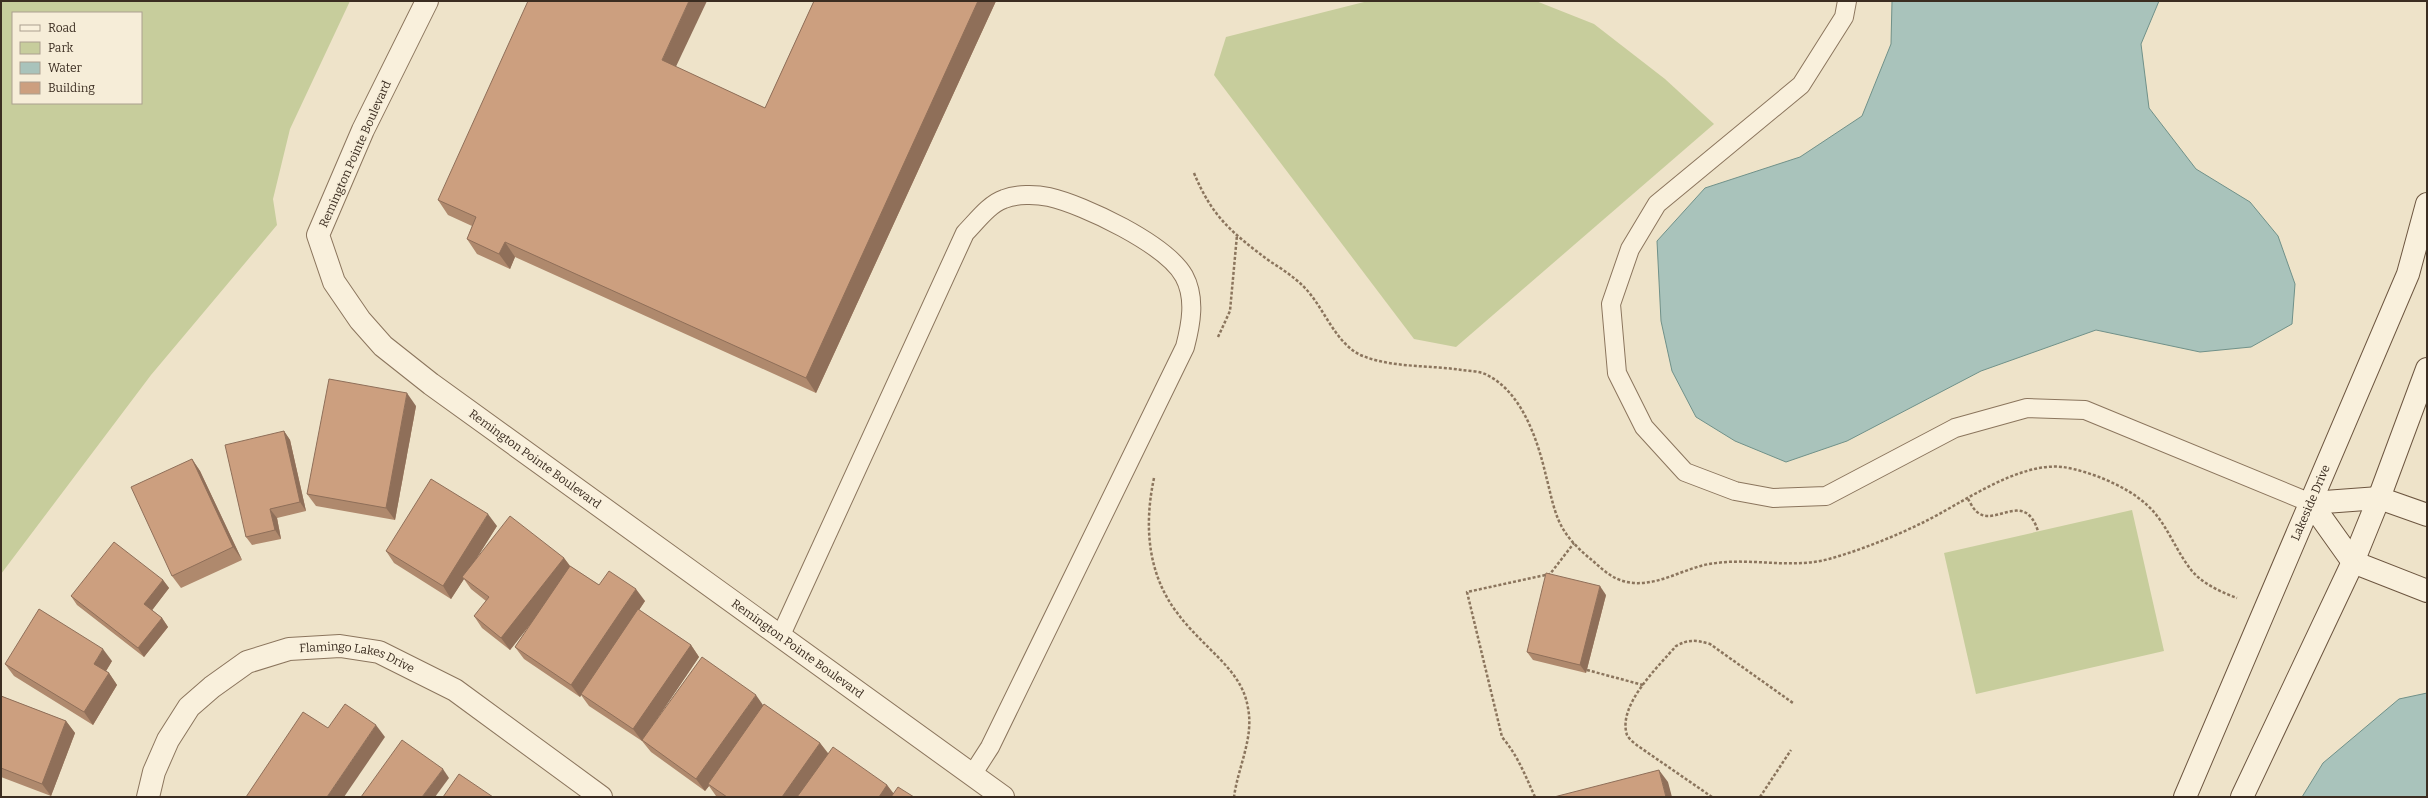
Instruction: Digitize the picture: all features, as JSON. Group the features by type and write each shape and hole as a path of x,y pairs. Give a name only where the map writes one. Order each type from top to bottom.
{"street":[{"name":"Remington Pointe Boulevard","path":"427,1 364,130 318,235 334,282 360,320 383,346 431,384 1003,797"},
{"name":"Lakeside Drive","path":"2185,797 2408,274 2427,204"},
{"path":"2242,797 2353,562 2379,498 2427,368"},
{"path":"2311,503 2379,498 2427,515"},
{"path":"2311,503 2353,562 2427,591"},
{"name":"Flamingo Lakes Drive","path":"148,797 154,772 168,740 189,707 212,687 247,662 289,649 340,646 380,652 455,690 601,797"}],"lane":[{"path":"1847,1 1844,17 1801,85 1658,204 1630,249 1611,304 1617,373 1644,427 1684,472 1735,491 1773,498 1826,496 1955,428 2027,408 2085,410 2311,503"},
{"path":"780,637 965,233 983,214 1002,199 1019,195 1048,197 1087,211 1131,231 1168,259 1184,275 1191,296 1191,325 1185,347 990,747 972,775"}],"path":[{"path":"1217,338 1230,311 1237,234"},
{"path":"1157,470 1148,503 1147,524 1150,548 1164,593 1178,614 1229,669 1242,687 1248,708 1249,729 1234,797"},
{"path":"1968,499 1975,510 1981,515 1992,515 2015,510 2027,515 2035,521 2038,531"},
{"path":"1535,797 1514,751 1502,737 1467,592 1550,574 1574,543"},
{"path":"1712,797 1638,746 1627,736 1626,724 1629,709 1642,685 1676,646 1686,641 1696,640 1710,644 1793,703"},
{"path":"1587,670 1642,685"},
{"path":"1760,797 1791,750"}],"green space":[{"path":"1,1 350,1 290,129 273,199 277,225 151,375 1,574"},
{"path":"1368,1 1536,1 1594,24 1665,79 1714,124 1456,347 1414,339 1214,75 1226,37"},
{"path":"2132,510 2164,651 1976,694 1944,553"}],"water":[{"path":"1892,1 2159,1 2141,44 2149,108 2196,169 2250,202 2278,236 2295,284 2292,324 2251,347 2200,352 2096,330 1981,371 1847,441 1786,462 1735,441 1696,417 1672,371 1661,321 1657,241 1705,188 1800,157 1862,116 1891,44"},
{"path":"2427,693 2427,797 2302,797 2323,763 2399,699"}],"building":[{"path":"528,1 689,1 662,60 765,108 814,1 978,1 806,378 505,242 499,254 467,239 476,217 438,200"},
{"path":"329,379 407,393 386,508 307,494"},
{"path":"284,431 300,502 270,509 275,530 246,537 225,445"},
{"path":"192,459 233,547 172,576 131,487"},
{"path":"431,479 488,514 443,586 386,551"},
{"path":"510,516 564,558 501,638 474,616 489,597 462,577"},
{"path":"114,542 163,580 144,604 162,618 138,648 71,596"},
{"path":"570,566 599,585 609,571 636,589 571,685 515,647"},
{"path":"1546,573 1600,586 1580,665 1527,652"},
{"path":"39,609 103,649 94,664 109,673 84,712 5,664"},
{"path":"638,609 691,645 633,729 581,694"},
{"path":"702,657 756,695 696,779 642,740"},
{"path":"1,696 66,721 42,784 1,768"},
{"path":"345,704 376,725 327,797 246,797 303,712 328,728"},
{"path":"764,704 820,743 782,797 727,797 708,784"},
{"path":"402,740 443,769 422,797 361,797"},
{"path":"833,747 887,785 879,797 797,797"},
{"path":"1659,770 1666,797 1554,797"},
{"path":"459,774 493,797 443,797"},
{"path":"898,787 914,797 891,797"}]}
